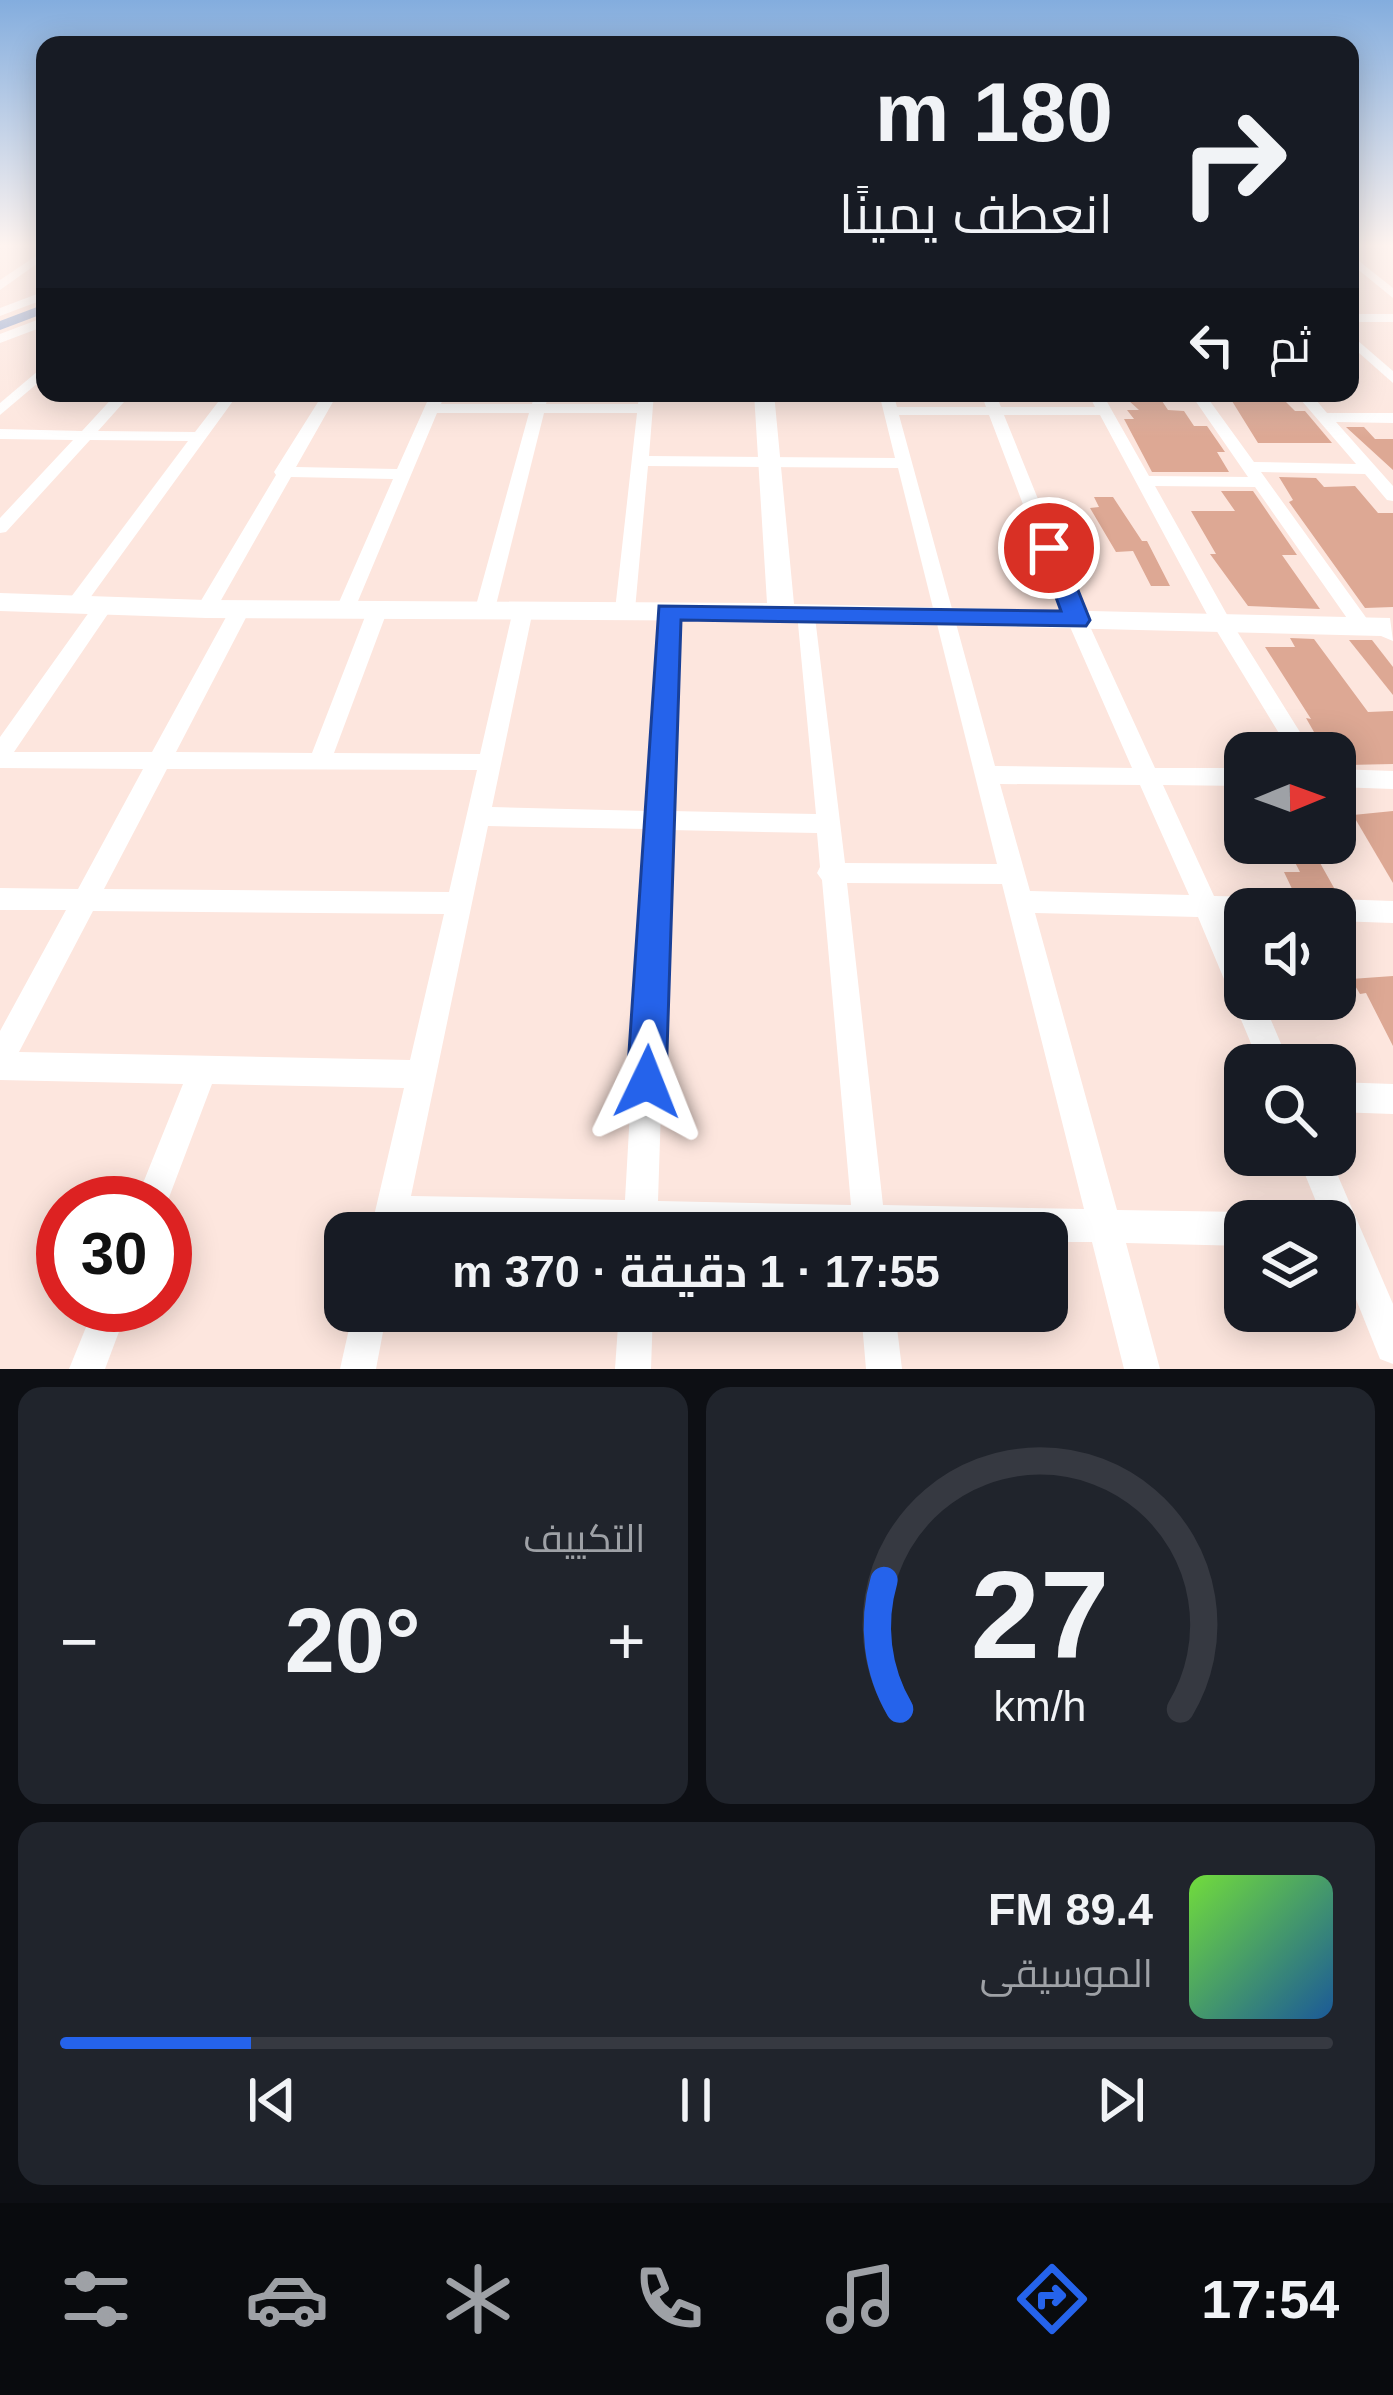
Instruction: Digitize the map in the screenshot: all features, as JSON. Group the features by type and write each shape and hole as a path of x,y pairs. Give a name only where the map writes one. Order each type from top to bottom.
{"street":[{"path":"1359,318 1393,319"},
{"path":"0,339 36,325"},
{"path":"1359,345 1385,364 1393,379"},
{"path":"0,411 36,377"},
{"path":"0,528 117,402"},
{"path":"225,402 89,605 0,757 489,761"},
{"path":"206,609 325,402"},
{"path":"346,609 434,402"},
{"path":"485,610 539,402"},
{"path":"625,610 646,402"},
{"path":"765,402 769,461 826,824 867,1212"},
{"path":"1142,1369 888,402 996,412 1100,402 1220,620 1289,732"},
{"path":"992,402 1077,620 1224,942"},
{"path":"1203,402 1254,474 1385,628"},
{"path":"1310,402 1393,496"},
{"path":"1324,417 1393,418"},
{"path":"0,434 199,437"},
{"path":"640,461 901,463"},
{"path":"1144,481 1368,469"},
{"path":"283,472 400,474"},
{"path":"0,602 206,609 794,612 1385,628"},
{"path":"241,608 0,1063 202,1072 421,1074"},
{"path":"320,761 378,609"},
{"path":"391,1212 523,610"},
{"path":"640,1212 668,611"},
{"path":"986,775 1224,777"},
{"path":"1356,779 1393,780"},
{"path":"478,816 826,824"},
{"path":"830,873 1011,874"},
{"path":"0,898 460,903"},
{"path":"1020,902 1224,906"},
{"path":"1356,911 1393,912"},
{"path":"162,1176 202,1072"},
{"path":"1356,1098 1393,1100"},
{"path":"1068,1228 1224,1229"},
{"path":"1356,1265 1393,1346"},
{"path":"87,1369 101,1332"},
{"path":"358,1369 366,1332"},
{"path":"633,1369 635,1332"},
{"path":"880,1332 884,1369"}],"building":[{"path":"1130,402 1163,402 1168,410 1184,411 1194,426 1207,426 1225,452 1217,452 1229,472 1152,472 1124,419 1134,419 1127,410 1139,410"},
{"path":"1233,402 1286,402 1295,411 1305,411 1332,443 1258,443"},
{"path":"1346,427 1364,427 1375,439 1393,439 1393,470"},
{"path":"1279,477 1316,478 1324,487 1355,486 1378,513 1393,513 1393,607 1365,608 1289,502 1293,500"},
{"path":"1221,491 1253,491 1297,555 1282,555 1320,609 1248,606 1210,554 1216,554 1191,511 1235,511"},
{"path":"1094,497 1113,497 1142,541 1147,541 1170,586 1151,586 1133,551 1116,552 1090,508 1099,507"},
{"path":"1290,638 1314,639 1368,712 1393,711 1393,764 1356,765 1356,732 1314,732 1306,718 1311,719 1265,647 1295,647"},
{"path":"1349,640 1372,640 1393,667 1393,695"},
{"path":"1393,811 1393,883 1356,820 1356,815"},
{"path":"1296,864 1321,864 1334,888 1292,888 1284,872 1300,872"},
{"path":"1393,976 1393,1046 1366,993 1360,994 1356,987 1356,979"}],"waterway":[{"path":"0,326 36,312"}],"route":[{"path":"647,1082 668,611 1077,620 1049,548"}]}
